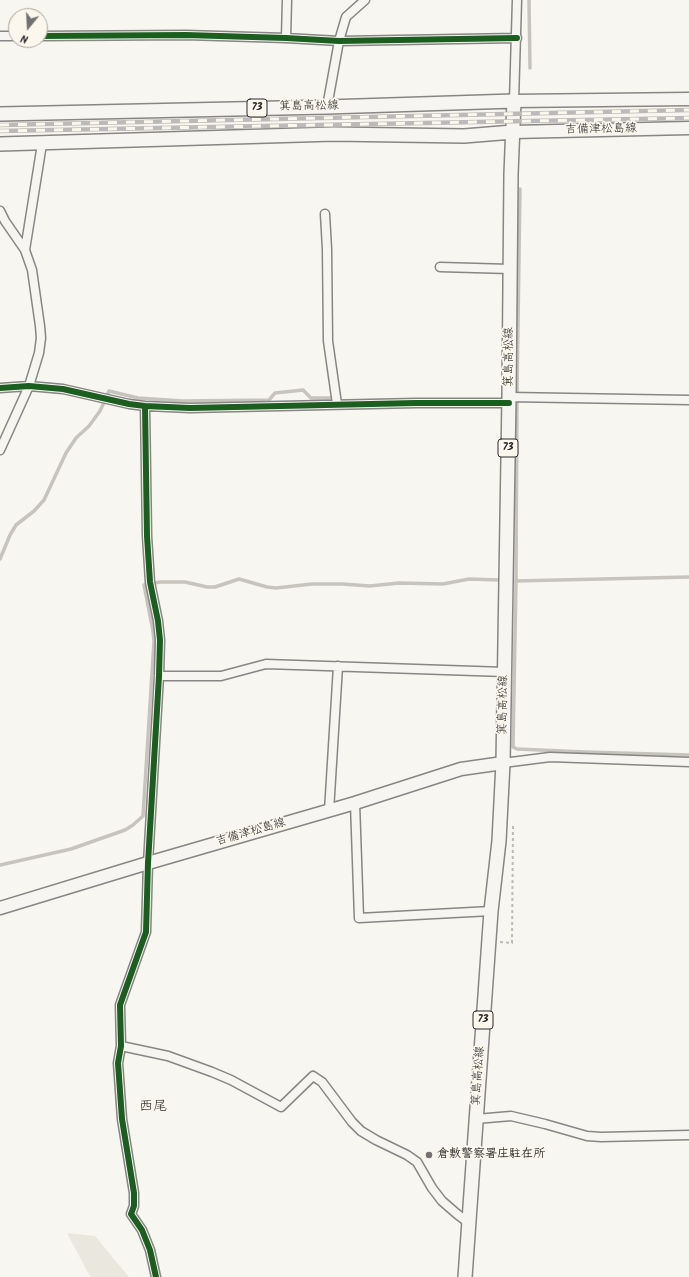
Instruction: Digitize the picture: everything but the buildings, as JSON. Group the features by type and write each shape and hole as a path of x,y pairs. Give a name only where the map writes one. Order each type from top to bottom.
{"main road":[{"path":"514,100 689,99"},
{"name":"箕島高松線","path":"0,114 327,107 514,100 511,174 510,269 514,398 503,763 499,841 491,911 465,1277"},
{"name":"吉備津松島線","path":"513,132 689,128"},
{"path":"0,144 42,144 334,134 464,136 513,132"},
{"name":"吉備津松島線","path":"0,908 148,863 329,811 461,769 503,763"}],"street":[{"path":"286,38 287,0"},
{"path":"327,107 339,41 346,17 365,0"},
{"path":"514,100 517,0"},
{"path":"48,36 179,35 339,41 517,38"},
{"path":"25,250 42,144"},
{"path":"0,211 25,250 32,270 41,338 39,353 29,386 0,450"},
{"path":"325,214 328,341 336,400"},
{"path":"440,267 510,269"},
{"path":"0,388 29,386 63,389 128,404 190,408 336,400 416,403 514,398 689,400"},
{"path":"145,406 150,584 158,621 160,640 159,676 148,863 146,932 120,1005 120,1046 118,1063 121,1105 134,1193 134,1206 131,1214 142,1230 150,1250 156,1277"},
{"path":"159,676 221,676 266,664 505,672"},
{"path":"329,811 338,666"},
{"path":"503,763 550,757 689,762"},
{"path":"355,803 359,918 491,911"},
{"path":"120,1046 168,1056 212,1072 231,1080 281,1107 313,1076 322,1082 352,1122 361,1131 407,1155 417,1162 432,1188 442,1200 469,1223"},
{"path":"476,1119 511,1116 587,1136 689,1135"}],"path":[{"path":"496,942 512,943 513,824"}],"shaded area":[{"path":"67,1233 95,1236 129,1277 91,1277"}],"waterway":[{"path":"529,0 530,68"},
{"path":"520,189 513,747 517,749 689,755"},
{"path":"0,559 16,525 34,511 44,500 66,453 76,438 89,426 100,411 109,391 138,398 183,401 269,400 275,393 303,390 311,398 335,398"},
{"path":"515,581 689,577"},
{"path":"0,865 71,849 125,830 143,816 154,641 144,585 160,582 185,582 207,587 215,587 239,579 276,588 312,584 370,586 399,583 443,584 469,579 499,580"}],"railway":[{"path":"0,125 689,110"},
{"path":"0,131 689,118"}],"cycle path":[{"path":"48,36 186,35 339,41 517,38"},
{"path":"0,388 29,386 63,389 129,404 190,408 416,403 509,403"},
{"path":"145,406 147,536 150,582 158,621 160,640 159,676 148,863 146,932 120,1005 121,1046 118,1063 122,1119 134,1193 134,1206 131,1214 142,1230 150,1250 156,1277"}],"place":[{"name":"倉敷警察署庄駐在所","path":"429,1155"}],"district":[{"name":"西尾","path":"153,1108"}]}
